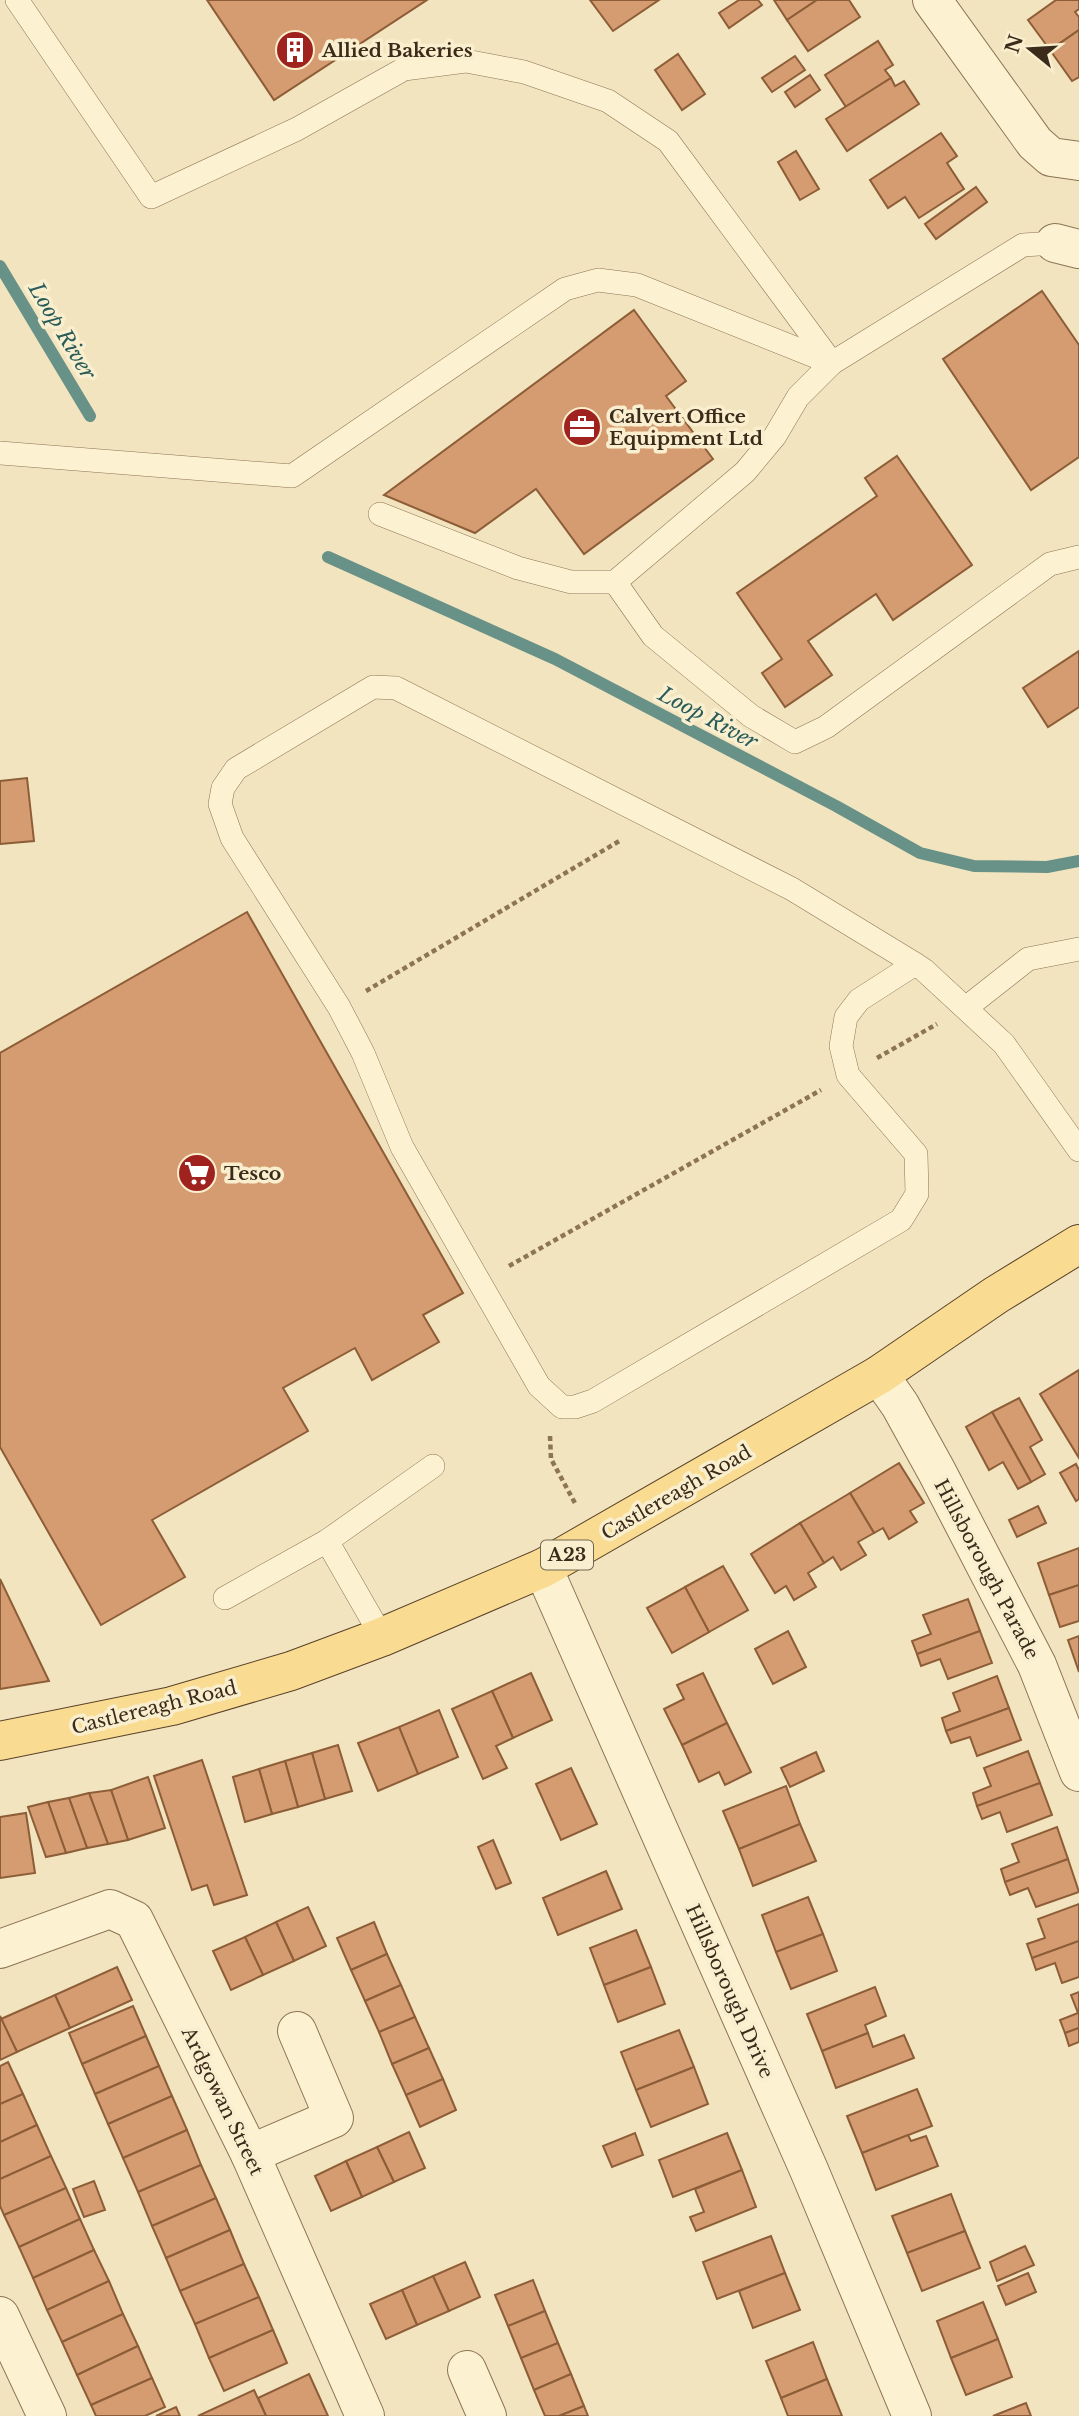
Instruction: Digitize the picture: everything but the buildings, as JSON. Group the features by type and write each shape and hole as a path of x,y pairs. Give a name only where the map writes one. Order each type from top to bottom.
{"main road":[{"name":"Castlereagh Road","path":"0,1741 172,1706 291,1671 382,1637 543,1568 879,1375 996,1295 1079,1244"}],"street":[{"path":"932,0 1035,143 1051,157 1074,161"},
{"name":"Hillsborough Parade","path":"879,1375 900,1405 937,1472 1037,1665 1079,1772"},
{"name":"Hillsborough Drive","path":"543,1568 809,2170 912,2416"},
{"name":"Ardgowan Street","path":"0,1949 110,1909 134,1920 250,2154 365,2416"},
{"path":"250,2154 334,2118 297,2031"},
{"path":"0,2316 47,2416"},
{"path":"467,2370 487,2416"}],"lane":[{"path":"17,0 151,197 298,129 404,69 466,61 524,72 608,101 668,141 832,363"},
{"path":"380,514 518,568 571,582 615,582 745,472 775,436 798,397 832,363 1023,245 1067,246"},
{"path":"0,453 292,476 565,289 598,280 637,285 832,363"},
{"path":"615,582 653,636 751,716 795,742 826,727 1051,564 1079,557"},
{"path":"915,964 859,1000 846,1017 841,1046 848,1075 916,1154 917,1194 901,1220 593,1401 575,1407 562,1407 538,1386 402,1147 363,1053 339,1007 232,838 220,804 223,788 236,769 373,687 396,688 657,819 824,907 915,964 967,1007 1004,1044 1079,1150"},
{"path":"967,1007 1028,959 1079,949"},
{"path":"225,1598 327,1541 433,1466"},
{"path":"327,1541 382,1637"}],"path":[{"path":"339,1007 657,819"},
{"path":"481,1282 967,1007"},
{"path":"549,1397 551,1459 595,1539"}],"waterway":[{"name":"Loop River","path":"0,266 90,416"},
{"name":"Loop River","path":"328,557 555,659 920,853 974,866 1047,867 1079,861"}],"place":[{"name":"Allied Bakeries","path":"295,50"},
{"name":"Calvert Office Equipment Ltd","path":"582,427"},
{"name":"Tesco","path":"197,1173"}]}
